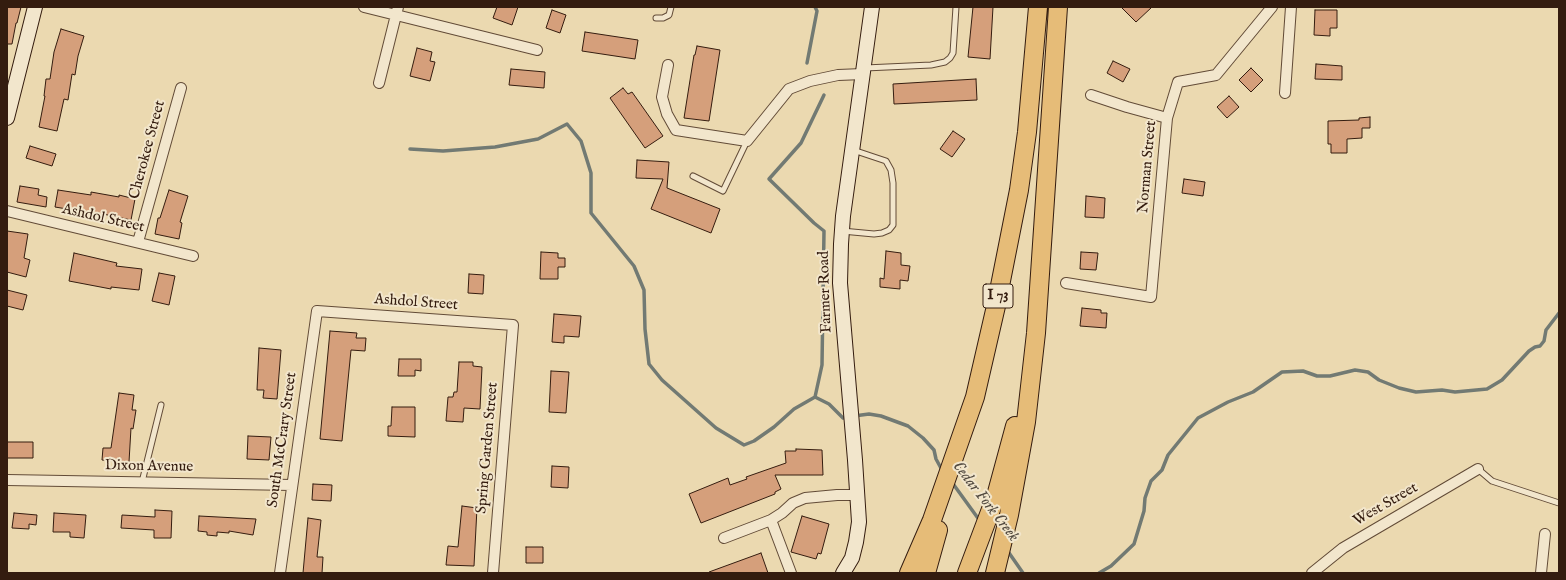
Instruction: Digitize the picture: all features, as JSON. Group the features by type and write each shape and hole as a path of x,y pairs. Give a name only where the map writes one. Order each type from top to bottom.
{"highway":[{"name":"I 73","path":"909,573 932,520 975,397 996,306 1019,190 1027,132 1038,7"},
{"path":"995,573 1009,515 1026,422 1036,333 1058,7"},
{"path":"967,573 996,496 1015,425 1036,333"},
{"path":"926,573 975,397"}],"street":[{"path":"7,118 11,86 34,7"},
{"path":"364,7 397,12 537,50"},
{"name":"Farmer Road","path":"843,573 852,558 859,522 853,426 840,283 842,231 872,7"},
{"name":"Norman Street","path":"1066,282 1151,297 1167,118 1178,82 1216,75 1272,7"},
{"path":"1285,93 1291,7"},
{"path":"379,83 397,12"},
{"path":"668,66 662,97 667,114 676,130 747,141 789,89 810,81 863,71"},
{"name":"Cherokee Street","path":"138,242 180,88"},
{"path":"1091,95 1167,118"},
{"name":"Ashdol Street","path":"7,211 193,256"},
{"name":"Ashdol Street","path":"317,311 513,324"},
{"name":"South McCrary Street","path":"280,573 317,311"},
{"name":"Spring Garden Street","path":"492,573 513,324"},
{"name":"West Street","path":"1312,573 1343,548 1478,468"},
{"name":"Dixon Avenue","path":"7,480 292,485"},
{"path":"724,538 771,520 793,503 805,498 829,495 858,495"},
{"path":"771,520 791,573"},
{"path":"1541,573 1545,534"}],"lane":[{"path":"656,18 663,18 669,15 671,7"},
{"path":"863,71 931,65 945,62 950,58 953,52 956,7"},
{"path":"693,176 723,191 747,141"},
{"path":"842,231 882,233 889,230 893,225 893,183 891,170 886,161 852,150"},
{"path":"142,482 161,405"},
{"path":"1478,468 1492,481 1559,503"}],"building":[{"path":"7,7 21,7 12,44 7,44"},
{"path":"497,7 518,7 512,25 493,18"},
{"path":"973,7 993,7 990,59 968,57"},
{"path":"1121,7 1152,7 1136,22"},
{"path":"552,10 566,15 560,33 546,28"},
{"path":"1315,10 1337,10 1337,28 1330,28 1330,36 1314,35"},
{"path":"61,29 84,36 78,56 75,75 72,74 68,100 64,99 57,131 39,127 45,96 46,79 50,79 54,52"},
{"path":"585,32 638,40 635,59 582,51"},
{"path":"697,46 720,50 709,121 684,118 694,55"},
{"path":"417,48 432,52 430,61 435,62 430,81 410,76"},
{"path":"1113,61 1130,69 1123,82 1107,73"},
{"path":"1316,64 1342,66 1342,80 1315,79"},
{"path":"1251,68 1263,80 1251,92 1239,80"},
{"path":"511,69 545,72 544,88 509,85"},
{"path":"976,79 977,100 894,104 893,84"},
{"path":"623,88 628,94 632,92 663,136 645,148 610,98"},
{"path":"1229,96 1239,107 1227,118 1217,107"},
{"path":"1370,117 1370,128 1362,128 1362,138 1347,139 1347,153 1331,153 1331,144 1328,144 1328,121 1359,120 1359,118"},
{"path":"953,131 965,139 952,157 940,149"},
{"path":"30,146 56,154 52,166 26,158"},
{"path":"637,160 669,162 667,188 720,209 711,233 651,209 663,179 636,178"},
{"path":"1184,179 1205,182 1203,196 1182,193"},
{"path":"20,186 39,189 38,195 47,197 46,207 17,202"},
{"path":"58,190 91,195 91,192 119,197 119,195 135,199 131,220 55,207"},
{"path":"169,190 188,196 180,222 182,223 179,239 155,234 158,218 160,218"},
{"path":"1086,196 1105,198 1104,218 1085,217"},
{"path":"7,231 28,234 24,258 30,260 26,277 7,272"},
{"path":"886,251 901,253 901,265 910,266 908,281 900,280 900,289 880,287 880,278 884,279"},
{"path":"541,252 558,253 558,258 565,258 565,267 558,267 558,279 540,279"},
{"path":"1081,252 1098,253 1096,270 1080,269"},
{"path":"74,253 117,263 116,266 142,269 139,290 111,287 111,289 69,281"},
{"path":"159,273 175,276 169,305 152,301"},
{"path":"469,274 484,275 483,294 468,293"},
{"path":"7,290 27,295 23,310 7,306"},
{"path":"1082,308 1101,310 1101,313 1107,313 1106,328 1080,326"},
{"path":"554,314 581,316 579,337 564,336 564,343 552,342"},
{"path":"330,331 357,333 356,338 366,338 365,351 351,350 342,441 320,439"},
{"path":"259,348 281,350 277,399 263,398 264,390 257,390"},
{"path":"399,359 421,359 421,371 415,370 415,376 398,376"},
{"path":"459,362 473,362 473,366 482,367 480,409 464,408 463,422 446,421 448,397 453,397 454,392 457,392"},
{"path":"551,371 569,372 566,413 549,412"},
{"path":"119,393 134,395 132,410 136,410 133,429 131,428 129,462 102,460 103,448 111,448"},
{"path":"392,407 415,407 415,437 388,436 388,426 391,426"},
{"path":"248,436 271,437 269,460 247,459"},
{"path":"7,442 33,442 33,458 7,458"},
{"path":"796,449 822,450 823,475 775,475 781,489 775,492 775,494 701,523 689,494 728,478 730,485 747,479 746,477 786,463 785,451 796,451"},
{"path":"552,466 569,467 568,488 551,487"},
{"path":"313,484 332,485 331,501 312,500"},
{"path":"462,506 477,508 474,566 446,565 448,546 458,547"},
{"path":"155,510 172,511 171,538 154,538 154,530 121,528 122,515 155,517"},
{"path":"14,513 37,515 36,525 29,524 29,529 12,528"},
{"path":"54,513 86,515 84,538 70,537 70,532 53,532"},
{"path":"199,516 256,519 253,535 229,531 229,533 217,532 217,536 207,535 207,532 198,531"},
{"path":"802,516 829,524 821,554 818,553 816,559 791,552"},
{"path":"308,518 321,520 317,557 323,557 322,573 303,573"},
{"path":"526,547 543,547 543,563 526,563"},
{"path":"761,553 768,573 709,572"}],"waterway":[{"path":"807,63 817,11 815,7"},
{"path":"815,397 822,365 824,231 769,179 801,143 824,95"},
{"name":"Cedar Fork Creek","path":"410,149 443,151 495,147 538,139 567,124 581,141 591,173 591,213 634,266 644,290 645,329 649,364 662,380 716,428 744,445 754,441 774,427 794,409 815,397 829,404 843,418 847,418"},
{"name":"Cedar Fork Creek","path":"1099,573 1111,566 1134,544 1144,511 1145,498 1151,481 1162,470 1168,455 1198,418 1228,402 1253,392 1282,372 1303,371 1317,376 1330,376 1355,370 1368,372 1379,380 1399,388 1416,392 1442,390 1455,392 1487,389 1502,380 1529,351 1540,346 1544,341 1546,330 1559,313"},
{"name":"Cedar Fork Creek","path":"854,416 869,414 881,416 908,426 923,438 934,450 936,459 942,470"},
{"name":"Cedar Fork Creek","path":"951,481 980,521"},
{"name":"Cedar Fork Creek","path":"1007,550 1023,573"}]}
